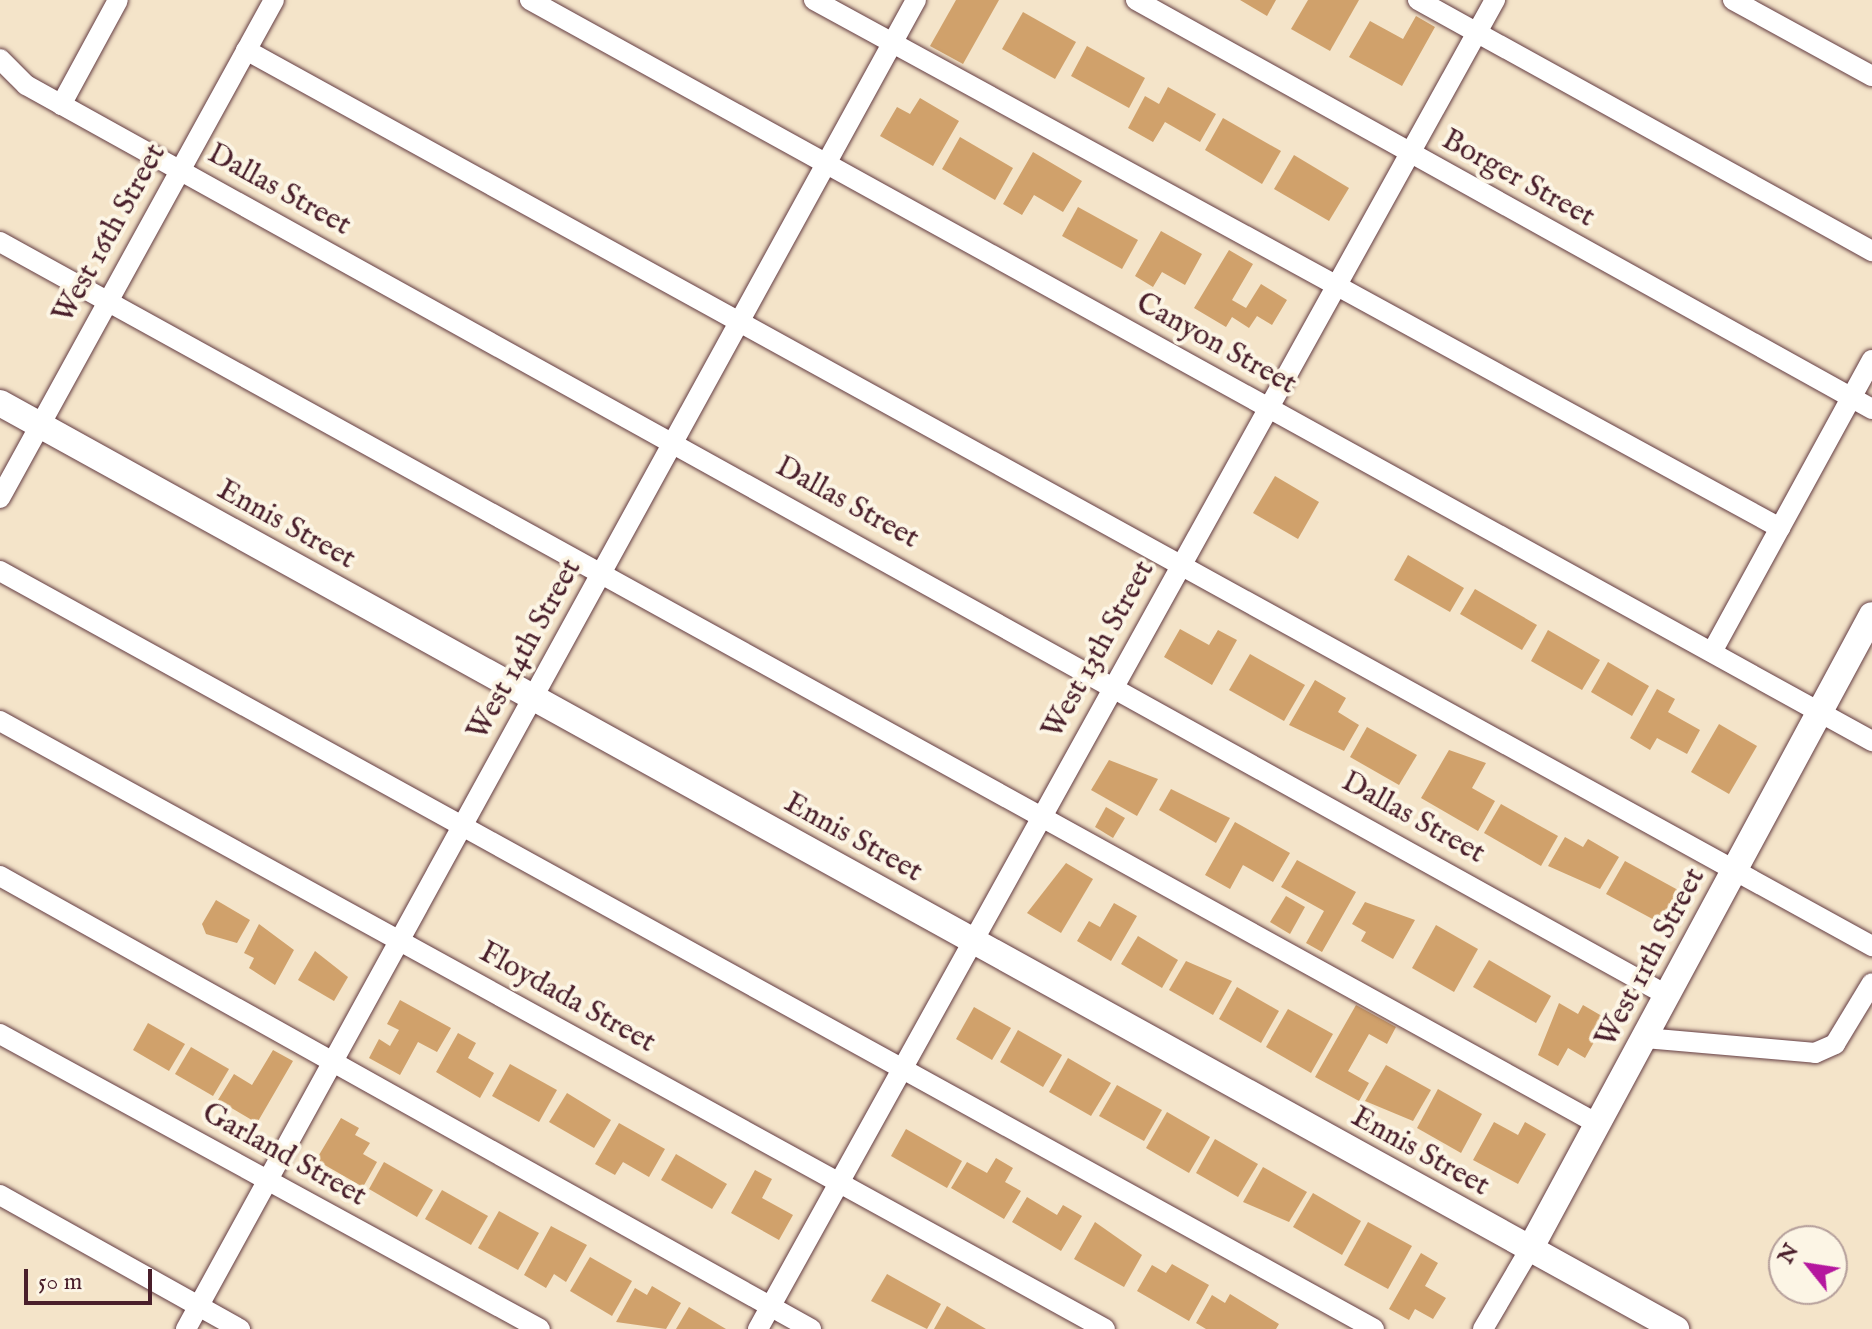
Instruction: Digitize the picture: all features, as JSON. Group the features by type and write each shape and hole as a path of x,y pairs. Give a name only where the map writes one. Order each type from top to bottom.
{"main road":[{"name":"Ennis Street","path":"0,403 1676,1329"},
{"name":"West 11th Street","path":"1530,1249 1872,615"}],"street":[{"path":"61,105 118,0"},
{"name":"West 16th Street","path":"0,498 274,0"},
{"name":"Canyon Street","path":"530,0 1872,741"},
{"path":"814,0 1780,528"},
{"name":"West 14th Street","path":"186,1329 916,0"},
{"name":"Borger Street","path":"1136,0 1872,409"},
{"path":"1418,0 1872,251"},
{"name":"West 13th Street","path":"758,1329 1495,0"},
{"path":"1733,0 1872,76"},
{"path":"246,50 1872,946"},
{"name":"Dallas Street","path":"0,59 26,85 61,105 1114,684 1668,996"},
{"path":"0,242 1598,1124"},
{"path":"1712,652 1872,360"},
{"path":"0,571 905,1067 1374,1329"},
{"name":"Floydada Street","path":"0,721 1105,1329"},
{"path":"0,876 811,1329"},
{"path":"1645,1038 1815,1053 1835,1044 1872,983"},
{"name":"Garland Street","path":"0,1034 540,1329"},
{"path":"0,1195 240,1329"},
{"name":"West 11th Street","path":"1483,1329 1530,1249"}],"building":[{"path":"956,0 999,0 963,64 930,46"},
{"path":"1240,0 1276,0 1267,16"},
{"path":"1308,0 1359,0 1330,51 1291,29"},
{"path":"1023,12 1076,42 1055,79 1002,49"},
{"path":"1416,16 1435,27 1402,86 1349,57 1370,21 1403,39"},
{"path":"1087,46 1145,78 1129,108 1071,76"},
{"path":"1168,87 1216,114 1200,142 1165,122 1153,142 1128,128 1145,96 1159,104"},
{"path":"920,98 959,121 933,166 880,136 897,107 910,114"},
{"path":"1223,118 1281,151 1262,184 1205,150"},
{"path":"960,137 1013,168 995,200 942,169"},
{"path":"1033,152 1082,181 1063,212 1034,195 1022,215 1003,204"},
{"path":"1294,155 1349,188 1329,221 1274,189"},
{"path":"1078,207 1138,240 1122,269 1062,236"},
{"path":"1161,231 1202,254 1185,285 1162,272 1153,287 1135,276"},
{"path":"1229,250 1253,264 1232,300 1246,308 1261,284 1287,300 1272,325 1257,316 1249,328 1232,317 1226,327 1194,308"},
{"path":"1275,476 1319,502 1298,539 1253,513"},
{"path":"1408,555 1464,588 1450,612 1394,580"},
{"path":"1475,589 1537,625 1522,650 1460,614"},
{"path":"1180,629 1209,645 1218,630 1237,640 1212,685 1164,657"},
{"path":"1548,630 1600,660 1582,690 1531,661"},
{"path":"1250,654 1305,685 1284,721 1229,690"},
{"path":"1608,662 1649,686 1632,716 1591,692"},
{"path":"1315,680 1346,698 1338,712 1359,725 1344,751 1289,725"},
{"path":"1657,689 1675,699 1668,712 1700,730 1687,754 1657,738 1650,750 1630,738"},
{"path":"1719,724 1757,746 1729,794 1691,772"},
{"path":"1367,727 1417,755 1399,785 1350,757"},
{"path":"1449,750 1486,763 1472,788 1495,801 1478,831 1421,798"},
{"path":"1109,760 1158,779 1137,816 1091,790"},
{"path":"1171,789 1230,818 1216,843 1159,810"},
{"path":"1501,804 1558,836 1541,866 1484,833"},
{"path":"1106,807 1125,818 1113,838 1095,827"},
{"path":"1235,822 1290,853 1273,882 1243,865 1230,889 1205,875"},
{"path":"1565,837 1583,847 1588,839 1619,857 1600,889 1548,866"},
{"path":"1297,860 1356,892 1322,952 1306,943 1324,911 1281,887"},
{"path":"1625,861 1678,890 1660,923 1606,894"},
{"path":"1066,863 1093,879 1061,933 1027,913"},
{"path":"1286,896 1305,907 1290,934 1270,922"},
{"path":"216,900 250,920 237,943 206,934 202,924"},
{"path":"1365,902 1415,920 1393,959 1361,941 1366,932 1352,924"},
{"path":"1114,903 1137,916 1111,961 1077,941 1089,921 1100,927"},
{"path":"259,924 294,950 275,985 249,968 254,958 244,953"},
{"path":"1436,925 1478,949 1454,992 1412,968"},
{"path":"1138,936 1178,960 1162,988 1121,964"},
{"path":"315,951 348,977 334,1001 298,980"},
{"path":"1489,960 1551,996 1536,1023 1473,987"},
{"path":"1186,961 1232,981 1213,1015 1169,990"},
{"path":"1237,987 1279,1011 1261,1043 1219,1019"},
{"path":"400,1000 451,1028 437,1052 418,1042 400,1075 369,1058 379,1039 390,1046 399,1030 387,1024"},
{"path":"1559,1003 1578,1014 1583,1005 1607,1019 1585,1058 1568,1048 1558,1066 1538,1055"},
{"path":"1356,1005 1396,1027 1387,1044 1369,1034 1348,1071 1369,1083 1359,1101 1315,1077"},
{"path":"974,1007 1011,1028 992,1060 956,1039"},
{"path":"1288,1009 1333,1034 1311,1073 1266,1047"},
{"path":"148,1023 185,1044 169,1071 133,1050"},
{"path":"1018,1030 1062,1055 1043,1087 1000,1062"},
{"path":"458,1033 476,1043 468,1058 494,1073 480,1098 436,1072"},
{"path":"191,1047 229,1069 213,1096 175,1074"},
{"path":"273,1050 293,1061 257,1123 218,1100 234,1074 252,1085"},
{"path":"1068,1058 1111,1083 1091,1116 1049,1092"},
{"path":"510,1064 557,1090 539,1122 492,1096"},
{"path":"1386,1065 1431,1090 1413,1121 1365,1101"},
{"path":"1117,1085 1162,1110 1144,1141 1099,1116"},
{"path":"1438,1089 1482,1114 1461,1153 1417,1128"},
{"path":"567,1093 611,1120 594,1148 549,1122"},
{"path":"1167,1112 1210,1137 1189,1173 1146,1148"},
{"path":"341,1118 359,1128 355,1135 370,1143 363,1154 377,1162 363,1187 316,1160"},
{"path":"1494,1122 1518,1135 1525,1122 1546,1134 1518,1184 1473,1160"},
{"path":"619,1123 665,1149 649,1177 623,1162 615,1175 595,1164"},
{"path":"906,1129 962,1161 947,1188 891,1156"},
{"path":"1215,1139 1258,1164 1238,1197 1196,1173"},
{"path":"676,1154 727,1184 712,1209 661,1180"},
{"path":"996,1158 1013,1168 1005,1182 1021,1191 1004,1219 951,1188 967,1162 987,1173"},
{"path":"384,1162 433,1190 417,1217 369,1189"},
{"path":"1263,1167 1307,1192 1289,1222 1243,1202"},
{"path":"755,1170 772,1179 762,1198 793,1215 779,1240 731,1213"},
{"path":"442,1190 488,1216 471,1245 425,1219"},
{"path":"1313,1193 1361,1221 1342,1255 1293,1227"},
{"path":"1027,1197 1057,1215 1063,1205 1082,1216 1061,1251 1012,1222"},
{"path":"499,1211 539,1233 518,1270 478,1248"},
{"path":"1095,1222 1142,1255 1124,1287 1074,1259"},
{"path":"1368,1222 1412,1246 1388,1289 1344,1265"},
{"path":"551,1226 587,1245 566,1282 554,1274 546,1288 524,1275"},
{"path":"1421,1253 1438,1263 1425,1286 1446,1298 1433,1319 1415,1309 1409,1320 1389,1309"},
{"path":"590,1257 632,1281 612,1316 570,1291"},
{"path":"1172,1264 1209,1285 1189,1321 1137,1291 1152,1265 1166,1273"},
{"path":"887,1274 941,1304 927,1329 871,1301"},
{"path":"652,1286 681,1303 666,1329 616,1322 635,1288 647,1295"},
{"path":"1230,1294 1279,1324 1276,1329 1206,1329 1196,1323 1212,1295 1225,1303"},
{"path":"947,1306 986,1329 934,1329"},
{"path":"689,1307 726,1329 676,1329"}]}
